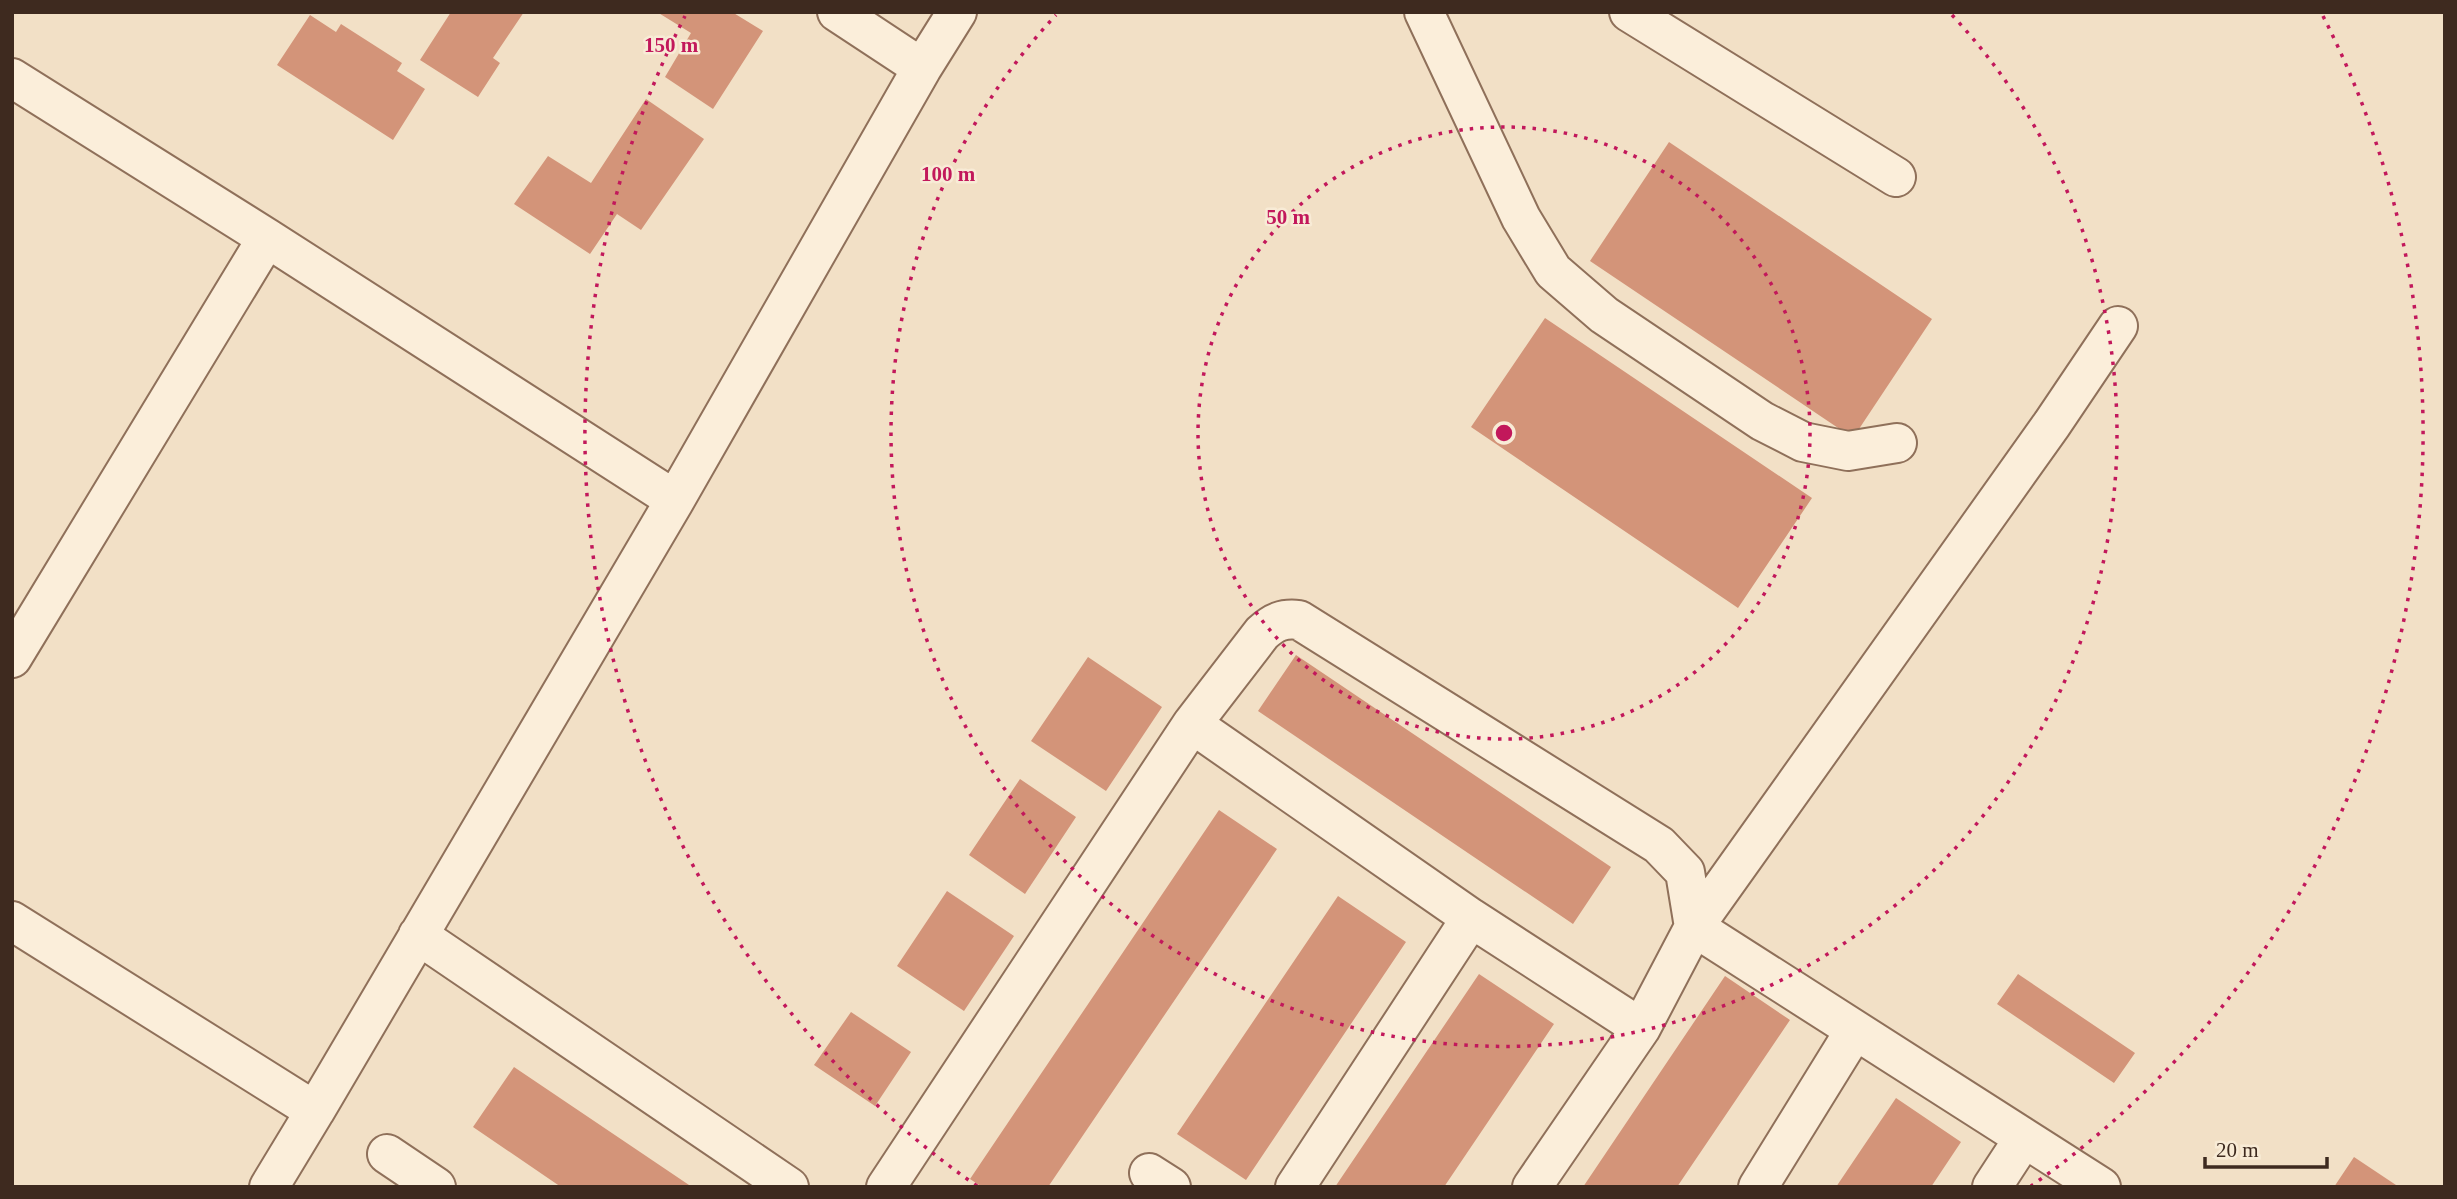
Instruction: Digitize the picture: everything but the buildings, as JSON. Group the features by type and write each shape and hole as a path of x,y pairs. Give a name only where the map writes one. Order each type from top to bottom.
{"street":[{"path":"837,12 922,68"},
{"path":"269,1187 675,500 922,68 957,12"},
{"path":"1424,12 1521,218 1553,271 1604,315 1762,421 1803,442 1848,451 1897,443"},
{"path":"1629,12 1896,177"},
{"path":"12,78 675,500"},
{"path":"12,658 267,238"},
{"path":"1532,1187 1641,1028 1695,927 2052,424 2118,326"},
{"path":"886,1187 1192,724 1262,633 1273,623 1287,619 1299,620 1659,845 1685,872 1695,927 2101,1187"},
{"path":"1192,724 1471,918 1641,1028"},
{"path":"1295,1187 1471,918"},
{"path":"12,921 315,1111"},
{"path":"418,935 789,1187"},
{"path":"1758,1187 1856,1030"},
{"path":"1993,1187 2024,1138"},
{"path":"387,1154 436,1187"}]}
